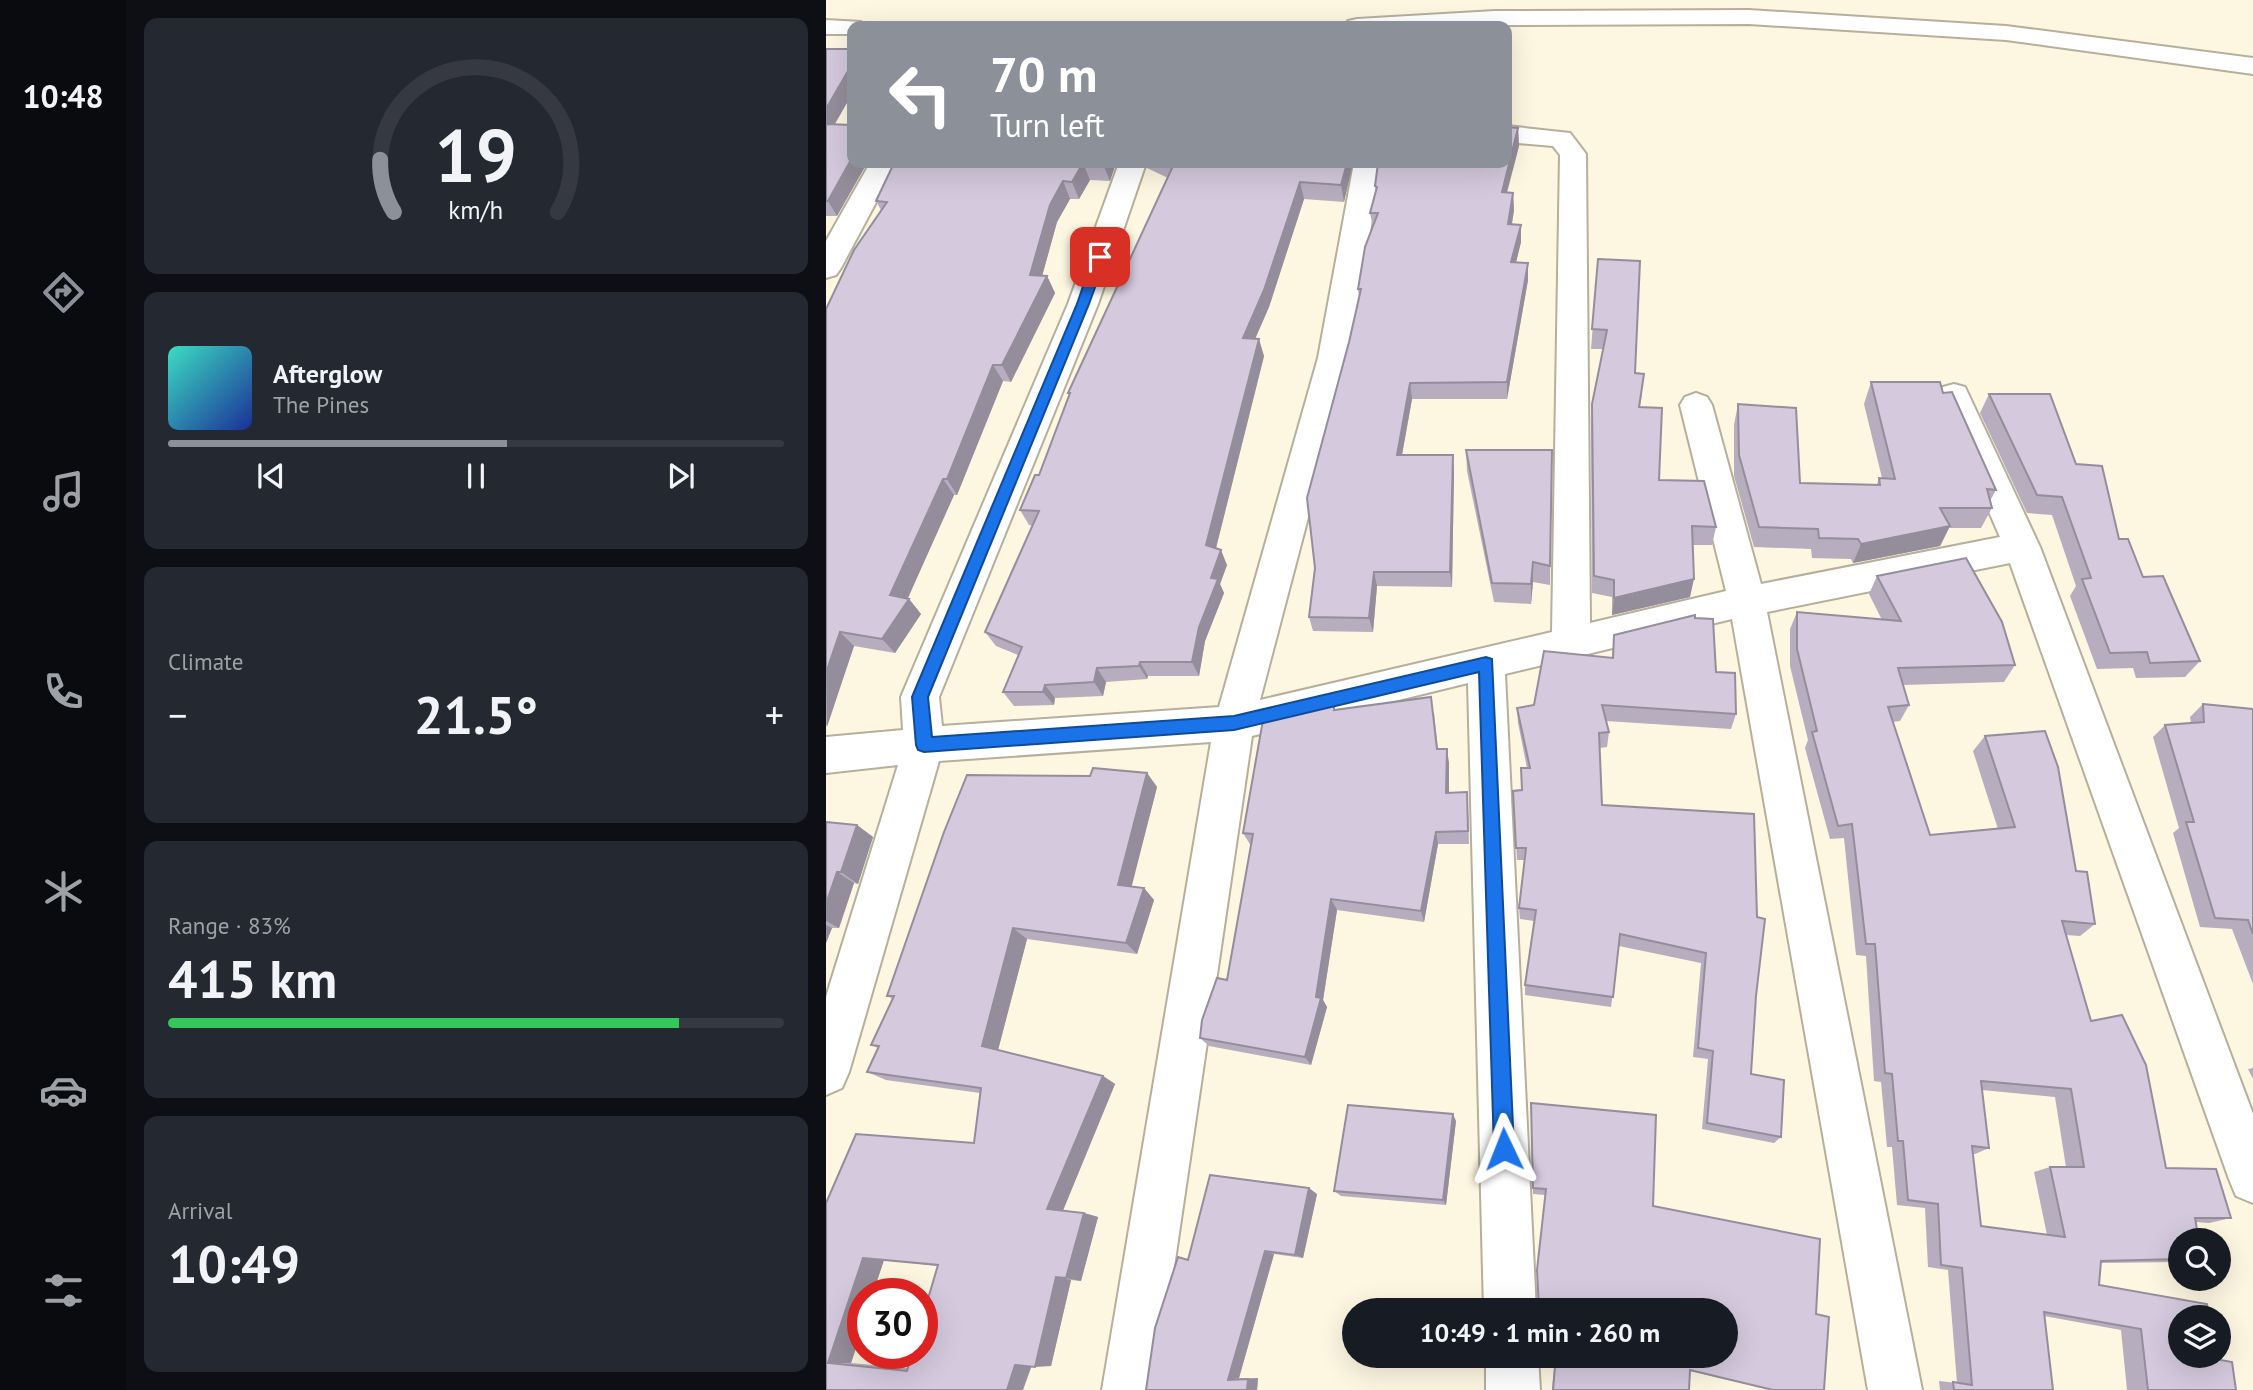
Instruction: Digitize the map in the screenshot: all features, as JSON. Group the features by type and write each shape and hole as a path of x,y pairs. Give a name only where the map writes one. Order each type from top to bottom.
{"street":[{"path":"1450,21 1495,18 1749,17 2006,33 2253,66"},
{"path":"826,27 847,27"},
{"path":"1512,134 1561,139 1573,154 1571,643"},
{"path":"826,268 880,168"},
{"path":"826,1072 924,745 920,697 1083,304 1130,168"},
{"path":"1129,1390 1234,723 1334,358 1366,168"},
{"path":"1954,395 2022,547 2253,1180"},
{"path":"1696,405 1747,601 1895,1390"},
{"path":"826,755 924,745 1234,723 1747,601 2022,547"},
{"path":"1486,663 1510,1298"},
{"path":"1512,1368 1513,1390"}],"building":[{"path":"826,49 847,49 847,73 826,109"},
{"path":"826,124 847,125 847,167 826,201"},
{"path":"1512,127 1518,128 1512,152"},
{"path":"892,168 1080,168 1072,182 1063,181 1050,205 1030,275 1047,276 1002,365 993,365 947,479 943,479 890,595 909,599 882,639 840,632 826,673 826,309 854,250 887,202 876,201"},
{"path":"1172,168 1346,168 1341,185 1300,182 1264,290 1243,338 1259,339 1206,545 1221,550 1211,578 1218,579 1199,627 1192,662 1140,662 1139,666 1097,668 1094,682 1045,685 1043,692 1003,692 1022,647 985,632 1039,511 1020,510 1035,475 1039,475 1068,393"},
{"path":"1377,168 1508,168 1502,192 1513,193 1508,224 1521,225 1511,262 1528,263 1507,382 1410,383 1397,455 1453,455 1450,572 1374,572 1369,618 1309,617 1315,568 1307,498 1349,342 1361,289 1358,289 1365,247 1378,213 1370,213 1377,187"},
{"path":"1598,259 1640,261 1635,373 1644,374 1639,407 1662,408 1659,480 1704,481 1716,527 1692,526 1694,579 1614,598 1614,580 1594,576 1592,404 1607,330 1592,329"},
{"path":"1871,382 1940,382 1943,393 1952,392 1996,490 1987,489 1992,508 1940,508 1950,526 1861,544 1858,539 1819,538 1818,529 1759,527 1739,455 1738,404 1796,408 1800,483 1880,485 1879,478 1895,479"},
{"path":"1989,394 2050,394 2076,464 2102,466 2119,539 2128,539 2143,577 2163,576 2200,661 2150,663 2147,652 2110,653 2082,579 2091,578 2062,497 2037,495"},
{"path":"1466,450 1552,450 1550,566 1533,562 1531,584 1492,583"},
{"path":"1966,558 2002,622 2015,665 1898,668 1909,705 1888,707 1930,835 2015,827 1985,736 2045,731 2058,767 2076,871 2087,872 2095,924 2062,921 2091,1021 2122,1015 2146,1065 2166,1168 2216,1169 2231,1218 2195,1218 2197,1228 2168,1228 2168,1259 2101,1261 2099,1285 2207,1304 2168,1305 2168,1368 2231,1368 2232,1362 2236,1390 2148,1390 2141,1329 2044,1312 2053,1390 1954,1390 1953,1382 1972,1385 1962,1268 1941,1265 1938,1204 1908,1200 1903,1141 1898,1141 1892,1074 1885,1073 1875,944 1866,944 1852,824 1838,826 1812,732 1817,731 1797,649 1797,612 1901,621 1877,576","holes":["1981,1081 2071,1089 2084,1167 2050,1167 2065,1237 1981,1226 1972,1146 1989,1148"]},
{"path":"1695,615 1695,618 1713,619 1716,672 1735,673 1736,714 1602,705 1609,732 1599,733 1602,805 1754,814 1757,917 1765,919 1751,1074 1784,1080 1781,1137 1707,1123 1713,1051 1698,1048 1706,953 1620,934 1613,997 1525,985 1536,910 1519,908 1526,848 1516,848 1513,791 1522,790 1521,768 1530,768 1517,708 1534,705 1544,651 1613,658 1614,635"},
{"path":"1431,697 1437,749 1447,749 1446,793 1467,792 1468,831 1436,832 1421,911 1331,899 1316,997 1321,998 1305,1057 1200,1038 1202,1020 1217,978 1227,980 1253,834 1243,833 1263,720 1322,705 1334,705 1334,710"},
{"path":"2203,704 2253,709 2253,934 2248,920 2215,918 2186,822 2194,822 2165,725 2204,722"},
{"path":"1093,768 1147,773 1118,885 1144,888 1126,943 1013,928 982,1046 1103,1076 1047,1209 1084,1213 1066,1278 1056,1277 1035,1367 1015,1365 1007,1390 826,1390 826,1203 856,1134 974,1143 981,1088 867,1072 879,1046 871,1045 894,996 887,996 944,832 967,775 1090,776"},
{"path":"826,822 857,825 841,872 837,872 826,904"},
{"path":"1531,1103 1656,1115 1653,1206 1820,1239 1816,1314 1829,1317 1824,1390 1773,1390 1690,1370 1689,1390 1553,1390 1555,1368 1738,1368 1738,1298 1538,1298 1537,1270 1546,1189 1533,1188"},
{"path":"1348,1105 1453,1114 1443,1200 1334,1191"},
{"path":"1210,1175 1309,1188 1295,1255 1265,1251 1228,1380 1248,1379 1247,1390 1146,1390 1155,1328 1178,1257 1188,1260"}],"route":[{"path":"1100,257 920,697 924,745 1234,723 1486,663 1504,1149"}]}
